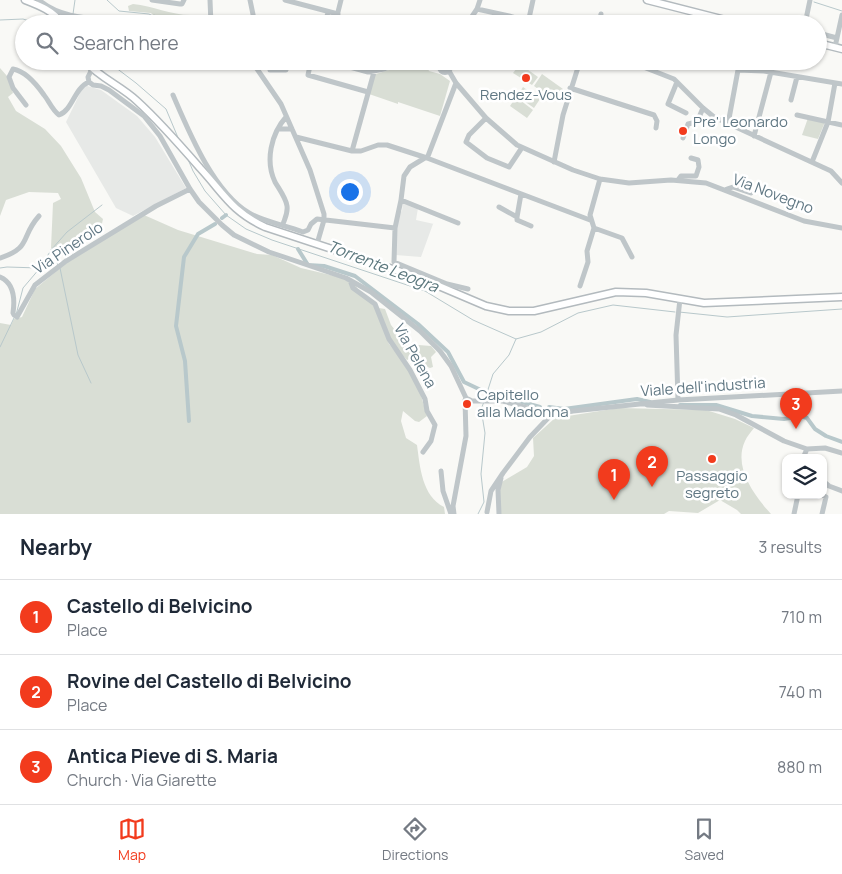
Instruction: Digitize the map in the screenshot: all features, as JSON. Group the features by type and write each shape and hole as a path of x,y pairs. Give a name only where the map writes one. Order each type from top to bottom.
{"main road":[{"path":"25,0 46,9 52,15"},
{"path":"650,0 707,15"},
{"path":"93,70 136,99 236,210 248,219 265,227 420,278 481,304 508,311 534,311 616,292 646,293 704,304 842,297"}],"street":[{"path":"39,0 56,10 70,15"},
{"path":"152,0 180,4 184,0"},
{"path":"210,0 211,15"},
{"path":"250,0 253,15"},
{"path":"285,0 328,12 338,12"},
{"path":"337,15 341,0"},
{"path":"473,15 480,0"},
{"path":"529,15 533,0"},
{"path":"807,15 810,0"},
{"path":"477,9 501,15"},
{"path":"839,48 836,38 842,15"},
{"path":"827,36 836,38"},
{"path":"15,69 13,68 9,77 13,88 26,104"},
{"path":"20,70 44,94 59,115 64,113 76,92 89,82"},
{"path":"89,82 88,77 92,70"},
{"path":"258,70 281,104 310,170 324,214 317,244"},
{"path":"270,70 286,70"},
{"path":"309,70 308,75 355,90 368,92"},
{"path":"360,70 374,72 381,70"},
{"path":"442,70 444,72 448,71 486,118 521,148 600,179 629,184 678,180 681,176 696,176 699,167 698,160 691,158"},
{"path":"554,162 563,115 577,70"},
{"path":"651,70 674,79 703,108 714,116 831,171 842,183"},
{"path":"728,124 738,70 771,72 842,84"},
{"path":"352,151 374,72"},
{"path":"754,136 771,72"},
{"path":"791,100 797,77"},
{"path":"89,82 110,90 144,116 160,136 190,189 209,213 234,235 269,252 350,280 372,292 420,331 440,351 466,398 466,436 452,514"},
{"path":"676,82 668,104 686,113"},
{"path":"456,83 427,158 410,167 405,172 395,228 394,262 447,284 468,289"},
{"path":"812,162 831,122 835,83"},
{"path":"570,88 654,115 657,118 656,128"},
{"path":"172,96 198,153 224,190 238,206 250,214 303,232 308,230 313,220 317,219 395,228"},
{"path":"683,138 688,124 697,122 703,108"},
{"path":"797,115 842,125"},
{"path":"283,224 288,213 288,204 272,175 270,156 272,143 286,117"},
{"path":"486,118 469,135 466,142 487,158 509,167 521,148"},
{"path":"278,129 292,129"},
{"path":"296,137 352,151 361,151 378,145 387,145 427,158 590,220"},
{"path":"580,286 588,262 587,251 594,228 590,215 600,179"},
{"name":"Via Novegno","path":"678,180 696,181 727,189 804,221 842,228"},
{"path":"727,189 733,187 751,193"},
{"name":"Via Pinerolo","path":"0,277 8,284 14,296 15,316 35,285 59,267 156,206 190,189"},
{"path":"522,194 517,220 531,226"},
{"path":"401,200 458,223"},
{"path":"499,207 517,216"},
{"name":"Via Pinerolo","path":"0,258 18,250 23,245 31,225 39,216"},
{"path":"594,228 622,238 632,257"},
{"name":"Via Pelena","path":"350,280 353,288 375,304 389,339 410,370 425,398 427,411 435,425 430,441 423,452"},
{"path":"678,400 677,325 680,299"},
{"name":"Viale dell'industria","path":"551,415 678,400 842,391"},
{"path":"466,398 472,401 503,402 551,415 530,437 491,491 487,512"},
{"path":"634,404 719,409 736,415 784,441 807,450 824,448 842,453"},
{"path":"806,454 807,450"},
{"path":"441,471 443,491 452,514"},
{"path":"499,514 498,490 503,473"},
{"path":"827,484 842,491"},
{"path":"794,514 797,499"},
{"path":"822,514 826,499"}],"shaded area":[{"path":"133,4 186,15 153,15 151,13 129,11 128,6"},
{"path":"0,68 7,76 13,93 8,97 16,111 45,129 61,146 81,178 95,212 103,219 101,228 62,256 51,248 53,203 61,199 58,193 29,192 6,200 0,216"},
{"path":"389,70 428,70 440,74 450,81 440,116 369,94 376,74"},
{"path":"515,70 528,70 538,77 532,85 513,73"},
{"path":"542,74 563,89 555,101 534,86"},
{"path":"84,85 101,90 137,116 155,137 186,188 133,216 116,208 66,122"},
{"path":"523,87 540,99 534,108 517,96"},
{"path":"516,97 533,110 527,118 510,106"},
{"path":"808,118 825,122 818,139 802,135"},
{"path":"403,203 418,208 416,220 434,224 421,257 396,255 393,248 399,213 402,211"},
{"path":"144,215 178,230 257,254 272,255 301,268 339,277 356,285 359,294 376,306 389,344 415,375 427,416 419,422 403,411 401,421 406,438 417,445 423,480 431,496 444,507 445,514 0,514 0,323 11,325 14,319 22,317 35,289 65,264"},
{"path":"379,308 385,309 391,325 406,344 431,346 436,352 431,357 433,367 430,368 423,365 418,355 407,360 392,345"},
{"path":"619,408 706,410 735,419 754,428 746,439 742,451 743,471 752,489 771,514 741,514 720,500 698,513 669,511 664,514 499,514 500,483 527,467 534,456 533,438 555,418"}],"waterway":[{"path":"73,14 75,0"},
{"path":"107,0 119,11 151,15"},
{"path":"814,2 842,11"},
{"name":"Torrente Leogra","path":"0,20 15,19"},
{"name":"Torrente Leogra","path":"119,70 166,109 179,140"},
{"name":"Torrente Leogra","path":"187,157 205,191 226,215 246,229 272,240 425,291 473,320 516,339 541,332 578,313 613,305 675,312"},
{"path":"16,315 23,288 40,268 51,250 67,232 102,205"},
{"name":"Torrente Leogra","path":"222,218 226,215"},
{"path":"189,421 185,361 176,326 184,257 198,234 215,224"},
{"path":"298,249 308,265 324,266 355,276 418,324 448,352 464,382 483,391"},
{"path":"51,250 58,265"},
{"path":"0,268 39,268"},
{"path":"60,268 78,355 91,383"},
{"name":"Torrente Leogra","path":"679,312 727,317 842,309"},
{"path":"0,347 14,318"},
{"path":"485,399 493,374 509,355 516,339"},
{"path":"486,391 491,393"},
{"path":"511,399 540,407"},
{"path":"549,407 564,409 637,399 650,402"},
{"path":"478,514 484,502 481,474 485,433 481,409 484,402"},
{"path":"680,405 716,405 752,416 784,419 801,416 807,418 815,429 826,436 842,442"},
{"path":"543,410 557,408"}],"place":[{"name":"Rendez-Vous","path":"526,78"},
{"name":"Pre' Leonardo Longo","path":"683,131"},
{"name":"Capitello alla Madonna","path":"467,404"},
{"name":"Antica Pieve di S. Maria","path":"796,429"},
{"name":"Passaggio segreto","path":"712,459"},
{"name":"Rovine del Castello di Belvicino","path":"652,487"},
{"name":"Castello di Belvicino","path":"614,500"}]}
